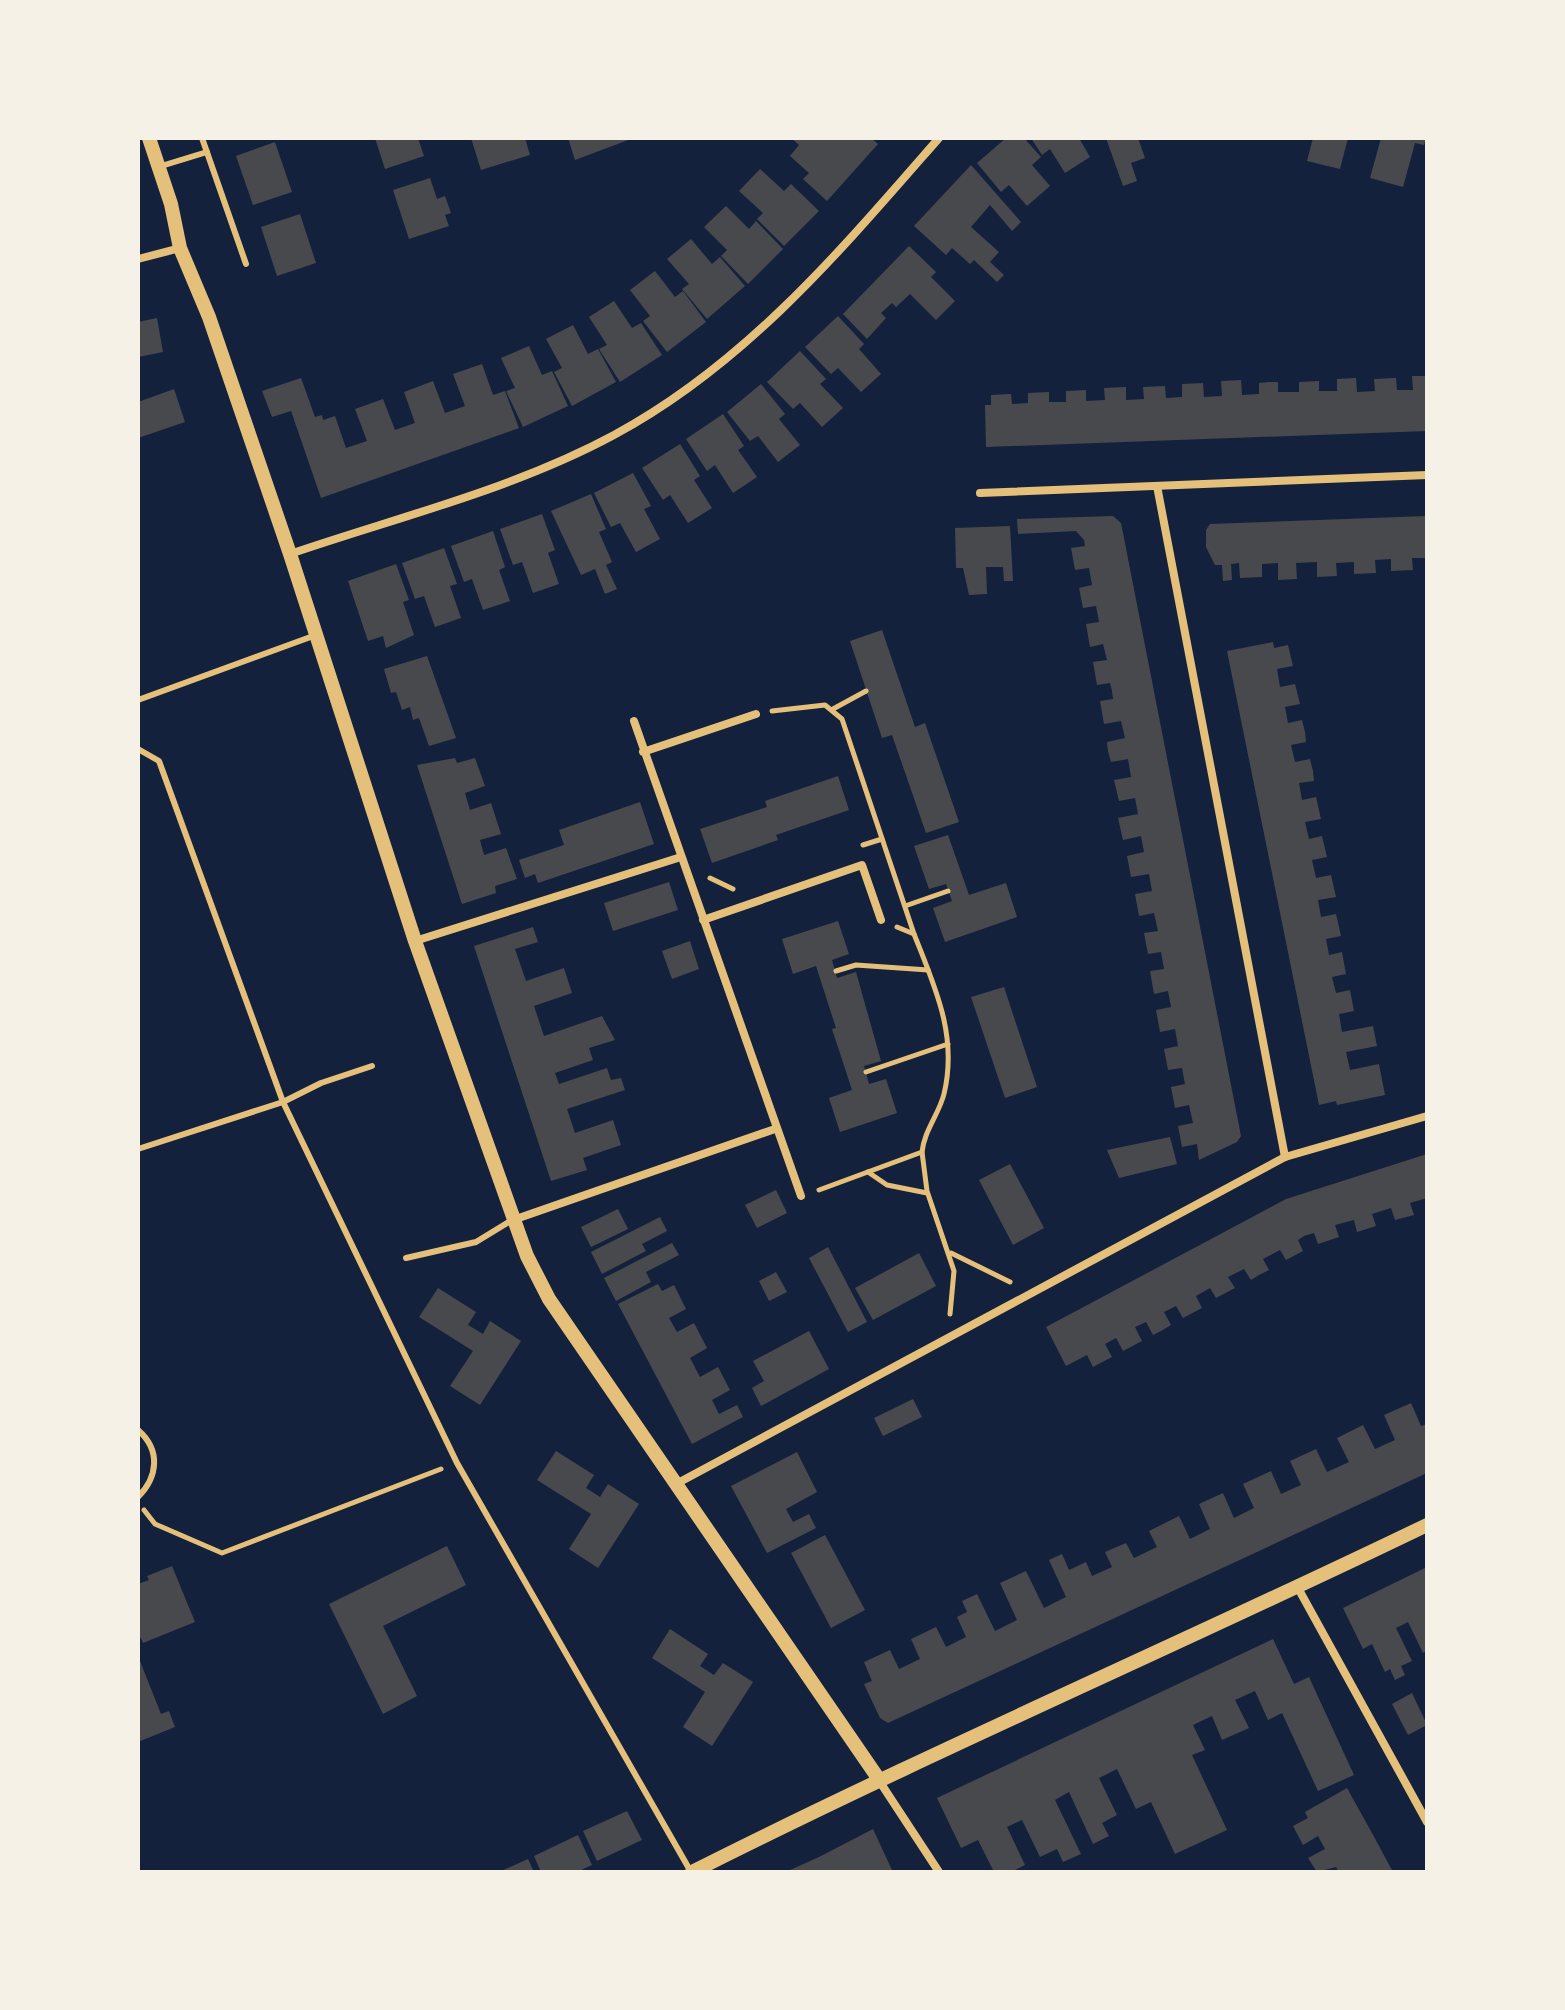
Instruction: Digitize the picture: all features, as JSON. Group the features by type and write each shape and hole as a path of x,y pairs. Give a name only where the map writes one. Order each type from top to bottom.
{"street":[{"path":"149,138 180,248 209,317 290,554 415,941 512,1220 549,1299 878,1778 939,1872"},
{"path":"290,554 543,468 615,434 662,406 748,343 842,249 939,138"},
{"path":"138,259 180,248"},
{"path":"980,493 1427,475"},
{"path":"1157,486 1285,1157"},
{"path":"643,752 756,714"},
{"path":"634,721 801,1196"},
{"path":"415,941 681,857"},
{"path":"703,920 862,865 881,920"},
{"path":"675,1485 1285,1157 1427,1116"},
{"path":"512,1220 775,1129"},
{"path":"692,1872 878,1778 1298,1588 1427,1525"},
{"path":"1298,1588 1427,1822"}],"lane":[{"path":"202,138 246,264"},
{"path":"158,167 207,152"},
{"path":"138,700 316,635"},
{"path":"138,749 159,761 283,1102 457,1463 692,1872"},
{"path":"138,1149 283,1102 321,1083 372,1066"},
{"path":"406,1258 476,1242 512,1220"},
{"path":"138,1430 147,1438 156,1464 150,1486 138,1500"}],"path":[{"path":"833,709 866,691"},
{"path":"756,714 794,706 825,705 842,719 914,934 944,1009 948,1071 943,1098 923,1141 922,1152 928,1193 950,1253 954,1292 946,1339"},
{"path":"852,849 882,839"},
{"path":"702,869 714,882 734,889 746,886"},
{"path":"905,906 948,891"},
{"path":"881,920 914,934"},
{"path":"836,971 856,965 928,970"},
{"path":"866,1072 948,1044"},
{"path":"801,1196 922,1152"},
{"path":"868,1172 887,1185 928,1193"},
{"path":"950,1253 1033,1293"},
{"path":"138,1500 155,1524 222,1553 457,1463"}],"building":[{"path":"375,138 418,138 424,156 385,169"},
{"path":"471,138 525,138 530,155 481,170"},
{"path":"568,138 631,138 631,139 575,160"},
{"path":"791,138 871,138 878,144 827,201 803,179 809,173 790,156 799,145"},
{"path":"1006,138 1024,138 1041,157 1032,165 1050,186 1027,206 1009,185 1001,192 977,163"},
{"path":"1031,138 1079,138 1090,157 1065,173 1050,149 1042,155"},
{"path":"1106,138 1138,138 1145,158 1131,163 1137,181 1123,186"},
{"path":"1313,138 1348,138 1340,169 1307,161"},
{"path":"1381,138 1426,138 1424,145 1415,143 1403,187 1370,178"},
{"path":"275,142 292,192 253,205 236,156"},
{"path":"971,165 1021,222 1012,231 990,205 971,227 999,252 990,262 1004,275 997,282 974,260 970,264 952,248 946,255 914,226"},
{"path":"760,169 784,191 791,184 819,211 784,246 757,219 763,213 739,191"},
{"path":"430,178 437,199 445,196 451,213 445,215 449,226 409,239 393,190"},
{"path":"726,206 749,229 756,221 783,249 748,284 721,256 727,250 704,227"},
{"path":"300,214 316,263 277,276 261,227"},
{"path":"691,239 712,264 720,257 745,286 707,319 682,289 689,284 667,259"},
{"path":"909,246 936,272 931,277 955,301 936,320 910,294 896,307 892,303 881,313 886,318 867,339 843,314"},
{"path":"655,271 675,297 683,291 706,322 667,352 643,321 650,316 630,290"},
{"path":"614,301 632,328 641,323 662,355 620,382 599,349 607,345 589,317"},
{"path":"838,316 864,344 859,349 881,374 861,392 838,368 831,374 805,347"},
{"path":"157,318 163,352 138,357 138,322"},
{"path":"573,325 588,354 598,349 616,382 572,406 554,372 562,368 546,339"},
{"path":"529,346 542,375 552,371 568,406 523,427 506,391 515,388 501,358"},
{"path":"800,351 826,379 820,384 843,408 822,427 800,403 793,409 767,382"},
{"path":"482,364 493,395 505,391 519,428 321,498 291,411 272,417 262,391 301,378 315,417 322,415 323,420 335,416 346,448 367,441 355,409 383,399 395,430 415,423 404,392 433,381 445,413 465,406 453,374"},
{"path":"1412,376 1427,376 1427,431 986,447 985,405 991,405 991,395 1011,394 1012,404 1028,403 1028,393 1049,392 1049,402 1066,402 1066,391 1086,390 1086,401 1105,400 1104,388 1126,387 1126,400 1144,399 1143,387 1165,386 1166,398 1182,397 1182,384 1203,383 1204,397 1222,396 1221,381 1241,380 1242,395 1259,394 1259,383 1269,382 1278,382 1278,392 1299,392 1299,382 1319,381 1319,391 1337,391 1337,379 1356,378 1357,392 1375,391 1374,379 1396,378 1397,390 1413,390"},
{"path":"761,384 785,414 779,419 800,445 778,462 758,436 750,441 727,412"},
{"path":"174,389 185,422 138,438 138,402"},
{"path":"723,414 744,446 738,450 757,477 733,493 715,465 707,471 686,439"},
{"path":"680,444 700,476 694,480 712,508 688,523 670,495 663,500 642,468"},
{"path":"633,473 651,506 644,509 660,539 636,552 620,523 611,527 594,493"},
{"path":"591,494 606,529 599,532 612,562 606,565 617,589 605,594 595,569 581,575 551,511"},
{"path":"542,514 555,550 548,553 559,584 533,593 522,562 513,565 500,529"},
{"path":"1113,516 1121,523 1241,1136 1237,1142 1199,1160 1197,1144 1182,1147 1178,1126 1193,1123 1189,1105 1175,1108 1171,1087 1185,1084 1182,1068 1168,1070 1164,1049 1178,1046 1175,1029 1160,1032 1156,1010 1171,1007 1168,991 1154,994 1150,971 1164,969 1161,952 1148,954 1144,933 1158,931 1154,913 1139,916 1135,894 1152,891 1149,874 1131,877 1127,856 1144,852 1141,836 1123,840 1118,818 1138,814 1135,798 1119,801 1114,780 1131,777 1128,759 1111,762 1108,751 1107,742 1125,738 1121,721 1104,724 1100,701 1113,699 1112,691 1110,683 1097,685 1093,662 1107,660 1103,644 1090,647 1086,624 1099,622 1096,606 1083,608 1079,588 1092,585 1089,568 1075,570 1071,548 1085,546 1084,540 1076,531 1018,534 1017,519"},
{"path":"1427,516 1427,558 1412,558 1413,570 1391,571 1391,559 1375,560 1376,573 1354,574 1354,562 1336,563 1337,576 1317,577 1317,562 1296,563 1297,579 1278,580 1278,563 1262,564 1262,577 1240,578 1239,563 1231,564 1232,580 1223,581 1222,565 1215,565 1206,547 1206,530 1210,524"},
{"path":"1010,526 1013,581 1004,581 1003,567 986,567 987,594 969,595 963,568 956,568 955,528"},
{"path":"493,531 505,567 499,570 510,601 483,610 472,579 464,582 451,546"},
{"path":"444,548 457,584 450,586 461,618 435,627 424,596 415,599 402,563"},
{"path":"396,564 409,600 403,602 414,635 386,648 383,636 368,641 348,581"},
{"path":"882,630 915,727 925,723 959,822 926,833 892,735 882,738 850,641"},
{"path":"1273,642 1274,648 1288,645 1293,666 1277,669 1280,687 1295,684 1300,704 1285,707 1288,723 1302,720 1305,732 1306,742 1291,745 1295,762 1310,759 1313,771 1314,781 1299,783 1302,800 1316,797 1321,819 1305,822 1309,839 1322,836 1327,857 1312,860 1316,878 1331,875 1336,897 1318,900 1321,917 1336,914 1341,936 1326,939 1329,955 1342,952 1346,974 1332,977 1336,993 1350,990 1354,1011 1339,1014 1342,1032 1373,1026 1377,1046 1346,1052 1350,1070 1379,1064 1385,1095 1337,1105 1336,1101 1319,1105 1227,651"},
{"path":"427,656 456,738 429,746 419,718 413,720 410,707 402,710 396,692 391,693 384,669"},
{"path":"455,758 457,763 475,758 485,786 465,793 470,810 491,803 501,834 480,840 484,855 506,848 517,879 495,886 496,893 462,904 417,765"},
{"path":"838,776 849,810 776,835 778,840 712,863 700,829 767,807 765,801"},
{"path":"640,802 654,844 538,883 535,874 525,878 519,860 564,845 559,830"},
{"path":"948,835 969,895 1006,883 1017,917 945,942 933,908 952,901 946,884 929,889 914,846"},
{"path":"669,882 678,910 613,931 604,903"},
{"path":"838,921 849,954 832,960 837,978 856,972 881,1061 864,1066 869,1084 886,1079 897,1113 840,1132 829,1098 852,1090 832,1029 836,1028 816,966 793,974 782,939"},
{"path":"533,927 538,942 515,949 526,981 564,968 572,993 534,1006 544,1036 602,1016 615,1040 589,1048 593,1060 555,1073 559,1084 607,1068 611,1080 621,1078 625,1090 567,1109 575,1133 613,1120 621,1145 583,1158 587,1170 551,1181 474,946"},
{"path":"690,941 699,969 672,979 662,951"},
{"path":"1004,987 1037,1087 1005,1098 971,997"},
{"path":"1170,1137 1177,1164 1119,1178 1107,1150"},
{"path":"1427,1154 1427,1198 1410,1203 1414,1215 1395,1220 1391,1208 1372,1214 1376,1226 1357,1232 1354,1220 1335,1225 1339,1237 1318,1244 1314,1233 1304,1236 1298,1240 1303,1251 1286,1260 1280,1250 1263,1259 1269,1270 1251,1280 1244,1269 1228,1277 1235,1288 1216,1298 1210,1288 1196,1296 1202,1308 1183,1318 1176,1306 1164,1312 1171,1325 1161,1331 1153,1335 1146,1322 1135,1327 1142,1341 1123,1351 1116,1338 1105,1344 1112,1357 1093,1367 1087,1355 1066,1366 1046,1327 1286,1199"},
{"path":"1010,1164 1044,1228 1013,1245 979,1180"},
{"path":"776,1190 787,1213 757,1228 745,1205"},
{"path":"618,1209 628,1229 591,1247 581,1227"},
{"path":"660,1217 667,1231 642,1244 646,1251 602,1274 591,1252"},
{"path":"672,1243 679,1255 646,1272 651,1282 616,1301 604,1278"},
{"path":"828,1247 867,1322 848,1332 809,1258"},
{"path":"919,1253 936,1286 873,1320 855,1288"},
{"path":"776,1272 787,1292 769,1301 759,1281"},
{"path":"658,1284 662,1291 674,1285 686,1309 669,1318 677,1332 694,1323 707,1348 690,1358 700,1377 718,1367 730,1390 712,1400 719,1414 737,1405 743,1417 692,1444 618,1304"},
{"path":"438,1288 476,1312 468,1325 483,1334 490,1321 521,1341 480,1405 450,1386 473,1351 419,1317"},
{"path":"809,1331 829,1369 761,1406 752,1388 764,1381 753,1361"},
{"path":"913,1399 922,1417 883,1436 874,1418"},
{"path":"1411,1403 1421,1426 1427,1424 1427,1473 888,1723 880,1718 864,1684 872,1681 864,1662 890,1650 899,1669 920,1659 911,1639 936,1627 946,1647 966,1637 957,1617 967,1612 962,1601 977,1594 995,1631 1017,1620 1000,1583 1026,1571 1044,1608 1066,1597 1049,1560 1062,1554 1069,1570 1086,1562 1092,1576 1112,1567 1105,1552 1126,1543 1134,1558 1157,1547 1149,1531 1179,1516 1190,1539 1210,1529 1199,1504 1223,1493 1234,1518 1254,1508 1243,1484 1271,1471 1281,1494 1301,1485 1290,1461 1316,1449 1327,1472 1349,1462 1337,1438 1363,1425 1375,1449 1395,1440 1384,1415"},
{"path":"556,1451 594,1475 586,1488 600,1497 608,1484 639,1504 598,1568 569,1549 591,1514 537,1480"},
{"path":"797,1452 817,1492 786,1509 793,1522 809,1514 816,1528 767,1553 731,1486"},
{"path":"825,1535 865,1610 831,1628 791,1553"},
{"path":"447,1546 466,1585 383,1626 417,1696 383,1714 329,1604"},
{"path":"172,1566 195,1622 143,1643 141,1638 138,1639 138,1584 149,1580 147,1576"},
{"path":"1427,1567 1427,1650 1423,1653 1408,1622 1396,1628 1412,1661 1401,1666 1405,1675 1395,1680 1390,1669 1385,1672 1372,1644 1363,1649 1343,1608"},
{"path":"670,1629 708,1654 700,1666 714,1675 723,1663 753,1682 712,1746 683,1727 705,1692 652,1658"},
{"path":"1273,1639 1294,1684 1309,1677 1354,1775 1318,1791 1282,1713 1268,1720 1255,1691 1235,1700 1249,1728 1222,1740 1212,1716 1193,1725 1205,1750 1192,1755 1227,1830 1175,1854 1151,1802 1136,1809 1117,1769 1099,1778 1117,1815 1102,1823 1109,1836 1093,1844 1069,1792 1055,1800 1081,1854 1063,1862 1057,1849 1040,1857 1022,1820 1007,1827 1025,1865 1011,1872 994,1872 978,1840 961,1848 937,1798"},
{"path":"138,1656 161,1714 169,1711 175,1727 138,1742"},
{"path":"1412,1693 1427,1725 1408,1735 1392,1704"},
{"path":"1347,1788 1393,1872 1339,1872 1336,1867 1317,1872 1308,1858 1325,1849 1318,1836 1303,1845 1293,1826 1308,1818 1305,1812"},
{"path":"627,1811 642,1840 597,1861 583,1831"},
{"path":"873,1829 892,1870 786,1872 821,1856"},
{"path":"578,1835 592,1865 577,1872 541,1872 534,1856"},
{"path":"528,1859 534,1872 499,1872"}]}
